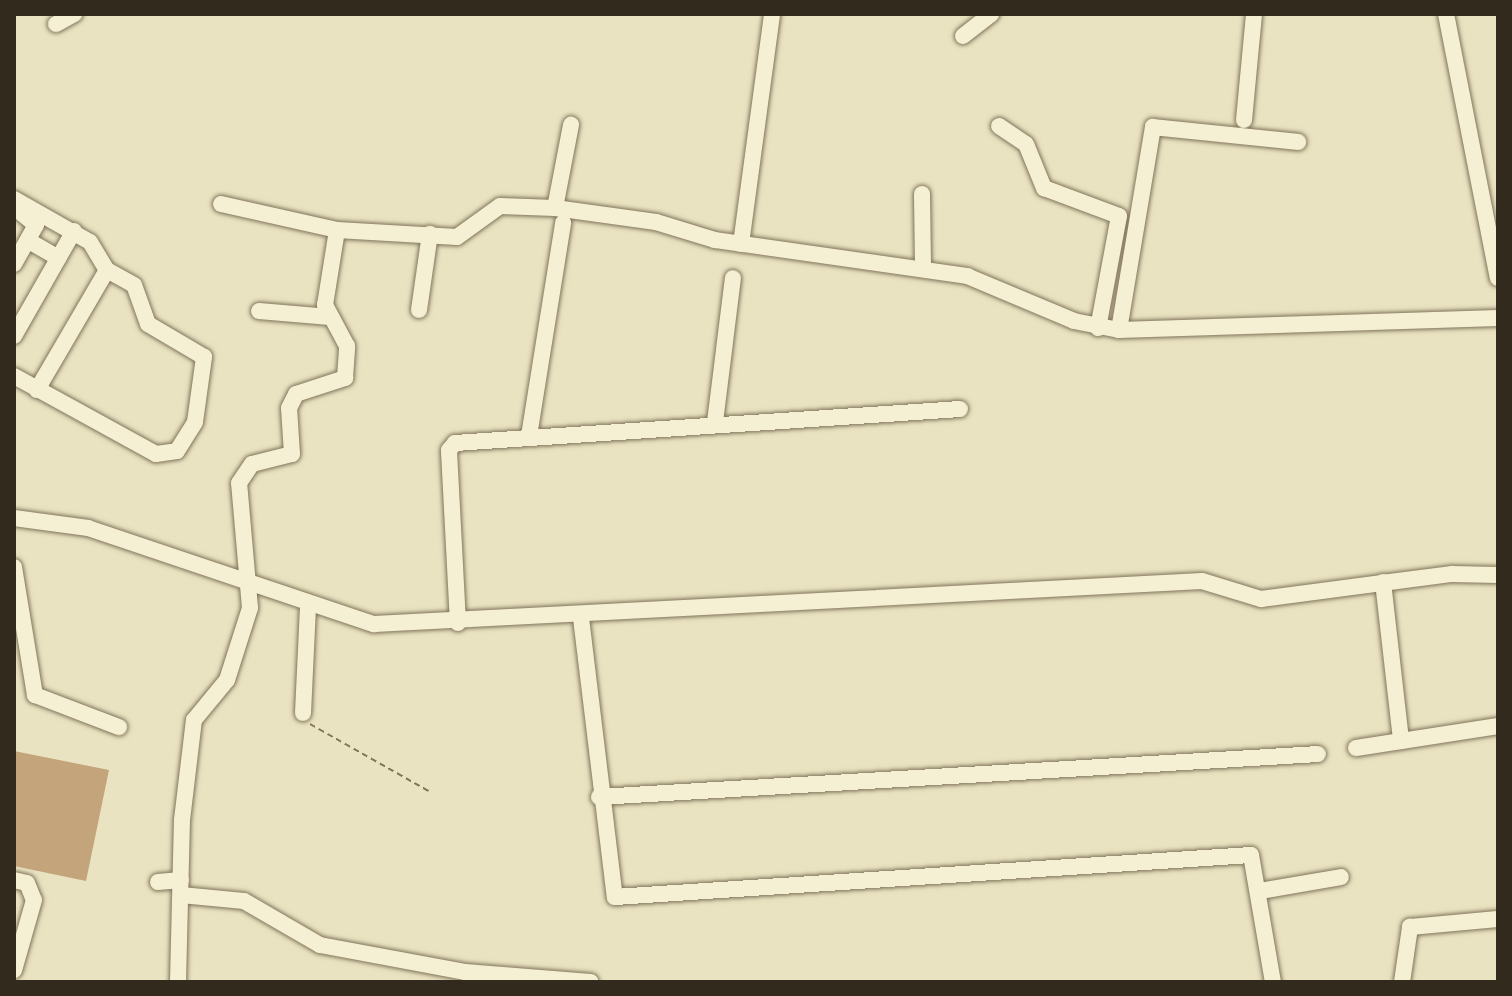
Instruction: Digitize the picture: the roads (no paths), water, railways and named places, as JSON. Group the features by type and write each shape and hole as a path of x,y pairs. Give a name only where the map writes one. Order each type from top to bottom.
{"street":[{"path":"56,24 74,14"},
{"path":"741,244 772,14"},
{"path":"963,36 991,14"},
{"path":"1244,120 1254,14"},
{"path":"1446,14 1498,278"},
{"path":"555,208 571,125"},
{"path":"999,126 1026,144 1044,188 1119,216 1098,328"},
{"path":"1119,330 1153,127 1298,142"},
{"path":"922,194 923,267"},
{"path":"14,199 74,231 107,270 134,285 148,324 204,357 195,422 177,451 156,454 14,376"},
{"path":"221,204 337,230 464,236 500,206 555,208 741,244 923,267 967,276 1098,328 1119,330 1498,318"},
{"path":"14,209 36,225 14,264"},
{"path":"529,436 563,223"},
{"path":"178,982 181,888 194,720 227,680 253,582 242,471 289,457 292,398 345,378 347,346 330,317 329,252 337,230"},
{"path":"14,336 74,231"},
{"path":"419,310 430,234"},
{"path":"29,241 59,258"},
{"path":"37,390 107,270"},
{"path":"715,422 733,278"},
{"path":"259,311 330,317"},
{"path":"458,623 450,445 715,422 960,409"},
{"path":"14,518 88,528 253,582 308,608 374,624 581,618 1202,581 1261,599 1383,582 1498,575"},
{"path":"14,567 35,695 119,727"},
{"path":"1383,582 1401,741"},
{"path":"303,713 308,608"},
{"path":"581,618 599,797 615,897 1251,855 1260,891 1273,982"},
{"path":"1356,748 1498,726"},
{"path":"599,797 1318,754"},
{"path":"1260,891 1341,877"},
{"path":"14,880 27,883 34,900 14,970"},
{"path":"158,882 244,901 320,945 514,979 591,982"},
{"path":"1402,982 1410,927 1498,919"}]}
